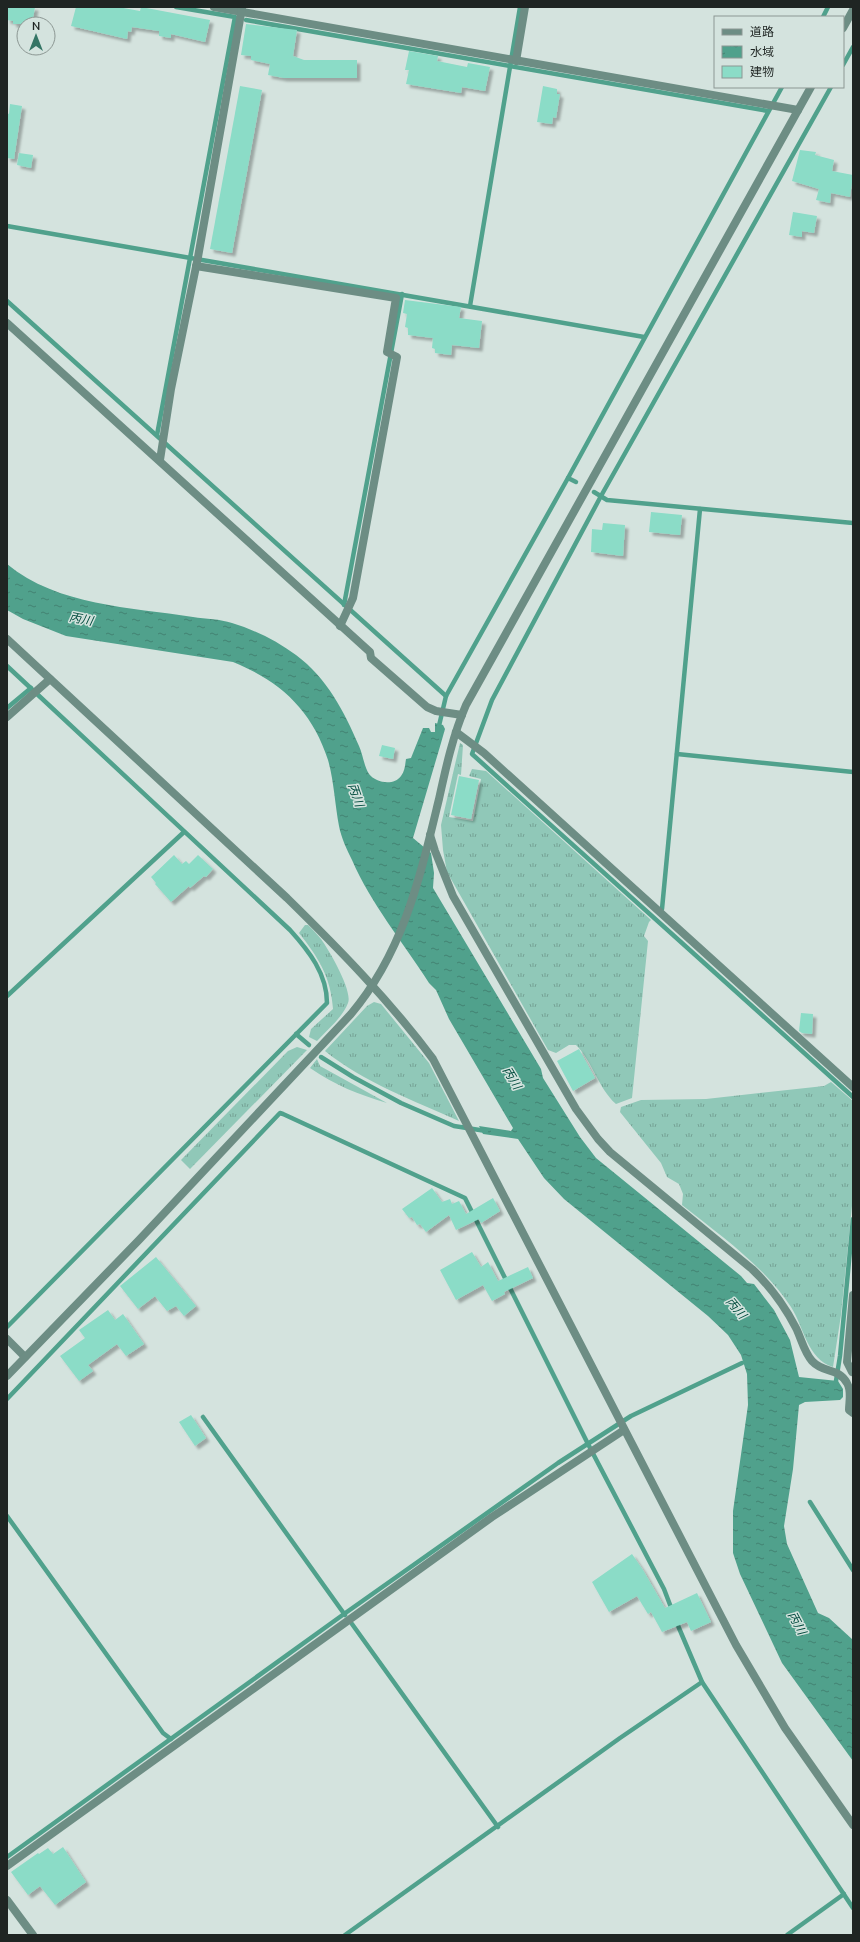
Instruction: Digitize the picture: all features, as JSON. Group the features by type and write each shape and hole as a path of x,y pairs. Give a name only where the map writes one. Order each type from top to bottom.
{"street":[{"path":"214,7 242,9 512,61 798,110"},
{"path":"512,61 525,7"},
{"path":"160,460 242,9"},
{"path":"844,26 853,10"},
{"path":"7,1376 139,1240 351,1014 377,978 408,915 456,732 462,715 810,88"},
{"path":"197,261 396,298 387,352 398,356 351,604 340,626"},
{"path":"7,323 160,460 370,652 371,658 427,707 446,714 462,715"},
{"path":"7,639 287,898 372,986 416,1036 433,1059 698,1574 752,1674 785,1728 853,1825"},
{"path":"7,717 50,679"},
{"path":"456,732 479,749 853,1088"},
{"path":"430,834 435,851 453,896 576,1109 585,1123 610,1152 762,1278 771,1288 790,1316 809,1358 818,1366 839,1374 852,1372 847,1362 853,1294"},
{"path":"7,1339 25,1357"},
{"path":"839,1374 850,1388 849,1410 853,1413"},
{"path":"7,1866 467,1535 623,1428"},
{"path":"7,1900 33,1935"}],"green space":[{"path":"460,743 463,745 461,775 458,774 449,817 473,821 481,779 469,776 472,769 486,771 651,920 644,936 648,941 632,1098 616,1104 610,1098 587,1059 576,1045 569,1045 556,1053 548,1050 447,872 441,825"},
{"path":"305,925 308,925 321,939 329,952 344,980 349,997 346,1008 317,1041 309,1037 311,1029 333,1009 332,998 330,987 318,959 299,933"},
{"path":"374,1002 381,1004 429,1063 459,1121 372,1081 340,1062 325,1051 367,1006"},
{"path":"297,1047 307,1050 190,1169 181,1160 288,1051"},
{"path":"317,1059 320,1066 387,1103 347,1089 310,1068"},
{"path":"831,1082 853,1101 853,1196 841,1315 833,1367 824,1363 817,1357 807,1342 791,1307 768,1278 741,1252 682,1205 683,1194 679,1184 667,1177 661,1163 620,1112 621,1107 641,1100 706,1099 824,1086"}],"water":[{"name":"丙川","path":"7,564 27,578 49,589 72,597 120,607 227,622 241,626 281,645 307,664 334,696 359,746 369,774 376,780 390,782 398,779 404,770 406,759 411,758 423,728 429,728 431,732 435,732 435,723 443,725 445,729 413,838 431,853 434,873 433,888 541,1069 543,1078 580,1137 596,1158 741,1276 747,1283 754,1284 774,1310 790,1340 799,1377 838,1381 843,1389 843,1397 840,1400 805,1402 799,1405 793,1469 784,1526 787,1544 818,1613 829,1618 853,1640 853,1761 782,1663 740,1574 733,1553 733,1511 748,1405 747,1374 741,1355 728,1335 708,1316 564,1199 544,1178 518,1139 483,1134 479,1126 511,1131 513,1128 449,1019 436,990 429,983 368,892 346,848 340,830 332,776 328,760 313,726 292,699 279,688 265,678 233,662 66,636 23,619 7,610"}],"building":[{"path":"7,7 35,7 33,16 16,16 16,24 13,24 13,21 7,20"},
{"path":"76,7 118,7 140,11 141,7 210,20 205,42 171,34 171,38 159,36 159,31 132,27 131,32 128,31 127,39 71,26"},
{"path":"246,24 297,30 293,56 304,60 357,60 357,78 284,78 268,75 270,64 251,60 251,56 241,55"},
{"path":"409,51 438,56 437,61 467,67 468,63 490,67 485,91 462,87 461,93 406,84 409,70 405,70"},
{"path":"240,86 262,90 232,253 210,249"},
{"path":"543,86 557,89 557,94 560,94 556,118 553,117 552,124 537,122"},
{"path":"10,104 22,106 14,159 7,158 7,113 9,114"},
{"path":"800,150 816,152 815,155 834,160 832,171 853,175 850,197 831,193 830,203 816,200 819,189 792,181"},
{"path":"19,153 33,155 31,168 17,165"},
{"path":"793,212 817,216 814,233 802,231 802,237 789,235"},
{"path":"405,300 461,307 459,318 482,321 479,348 452,345 451,355 435,353 435,349 432,348 433,338 408,335 408,328 405,327 407,314 403,313"},
{"path":"651,512 682,515 680,535 649,532"},
{"path":"603,523 625,525 623,556 591,552 592,529 602,530"},
{"path":"382,745 395,748 393,759 379,756"},
{"path":"459,776 479,780 471,819 451,815"},
{"path":"174,855 182,864 186,861 189,864 198,855 213,869 206,877 204,876 190,888 189,886 171,902 155,884 156,883 151,877"},
{"path":"801,1013 813,1014 812,1034 802,1033 799,1031"},
{"path":"579,1049 595,1078 573,1091 557,1061"},
{"path":"432,1188 442,1202 450,1199 452,1204 459,1201 466,1214 493,1198 500,1211 481,1223 479,1219 456,1230 449,1215 426,1232 420,1224 417,1225 412,1217 409,1218 402,1209"},
{"path":"472,1252 481,1267 488,1262 498,1281 528,1267 533,1278 504,1292 505,1294 492,1301 483,1285 456,1300 440,1270"},
{"path":"156,1257 196,1306 184,1316 176,1306 167,1311 155,1296 138,1309 120,1286"},
{"path":"108,1310 115,1320 123,1314 144,1344 126,1356 117,1344 88,1365 93,1371 79,1381 60,1356 85,1338 79,1330"},
{"path":"191,1415 206,1438 195,1446 179,1422"},
{"path":"632,1554 665,1608 697,1593 711,1622 691,1631 687,1622 662,1632 651,1612 648,1614 637,1596 609,1612 592,1582"},
{"path":"63,1847 86,1882 55,1905 40,1886 28,1895 11,1872 38,1853 39,1854 48,1848 53,1854"}],"waterway":[{"path":"157,435 235,17 176,7"},
{"path":"470,306 520,7"},
{"path":"824,16 828,7"},
{"path":"246,20 768,111"},
{"path":"844,63 853,47"},
{"path":"438,730 446,696 568,478 781,88"},
{"path":"830,88 601,496 492,700 472,754 853,1097"},
{"path":"7,226 644,337"},
{"path":"344,605 402,294"},
{"path":"7,301 446,696"},
{"path":"568,478 576,482"},
{"path":"594,492 607,500 853,523"},
{"path":"662,909 700,509"},
{"path":"7,666 290,930 304,946 316,964 324,982 327,1003 7,1327"},
{"path":"7,708 31,688"},
{"path":"677,754 853,772"},
{"path":"7,996 184,832"},
{"path":"296,1034 309,1045"},
{"path":"321,1057 353,1077 401,1103 454,1126 486,1131"},
{"path":"7,1399 280,1113 465,1198 588,1444 664,1589 672,1610"},
{"path":"835,1387 840,1356 853,1219"},
{"path":"7,1857 344,1614 558,1463 631,1416 742,1363"},
{"path":"203,1417 345,1615"},
{"path":"810,1502 853,1570"},
{"path":"7,1516 163,1733 171,1739"},
{"path":"676,1621 702,1682 853,1908"},
{"path":"352,1624 498,1827"},
{"path":"345,1935 620,1738 702,1682"},
{"path":"787,1935 844,1894"}]}
